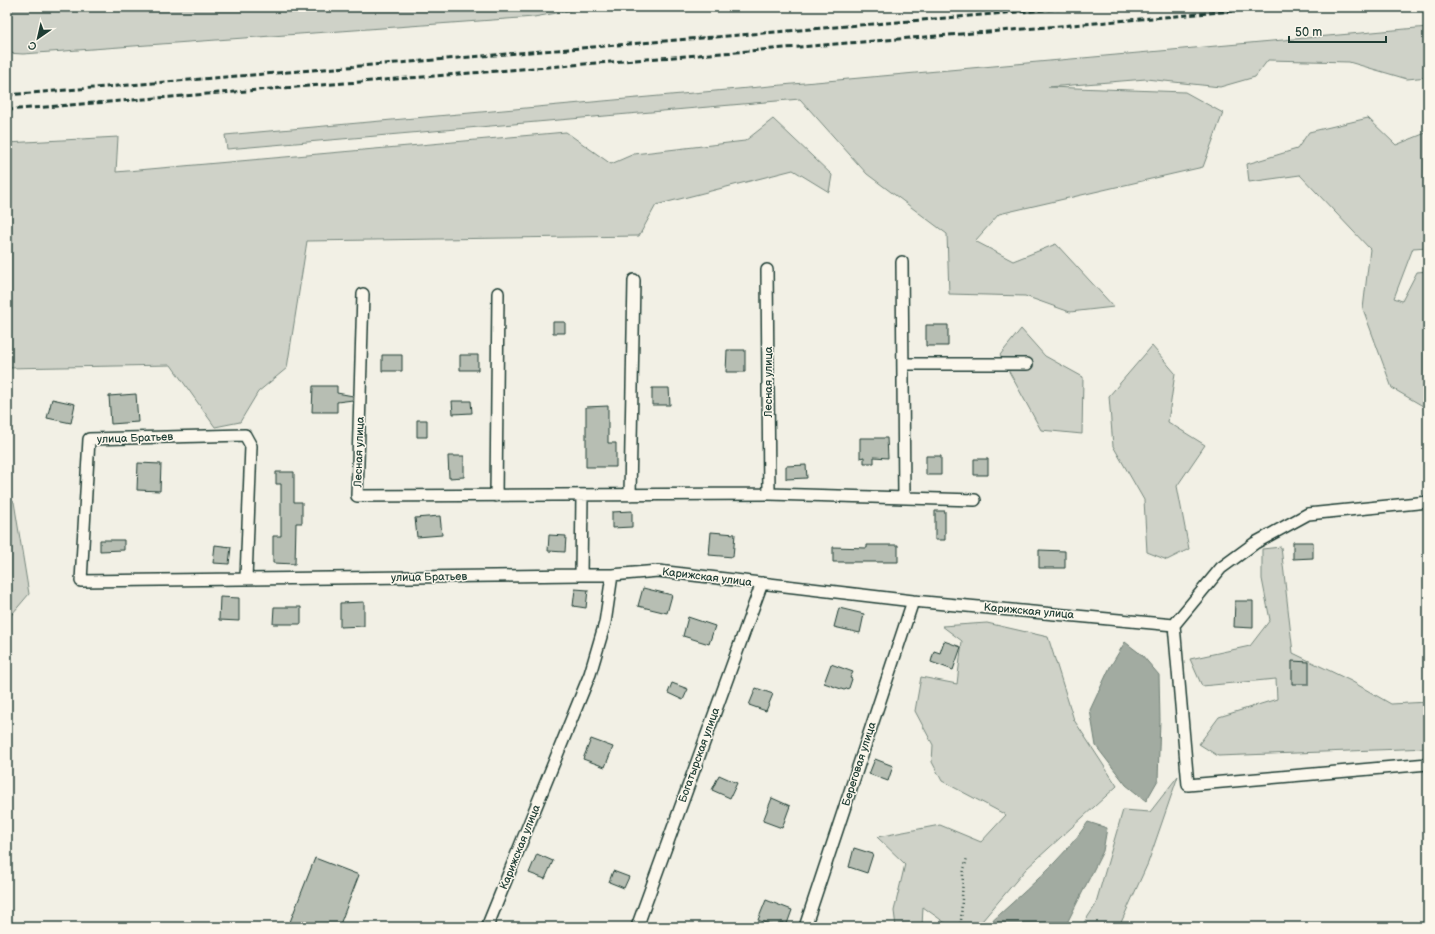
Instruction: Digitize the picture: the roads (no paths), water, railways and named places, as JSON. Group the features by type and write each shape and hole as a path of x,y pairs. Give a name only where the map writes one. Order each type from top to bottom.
{"street":[{"path":"902,262 904,498"},
{"name":"Лесная улица","path":"767,270 768,494"},
{"path":"630,495 634,280"},
{"path":"496,496 498,293"},
{"name":"Лесная улица","path":"363,294 357,496 768,494 975,500"},
{"path":"903,364 1027,364"},
{"name":"улица Братьев","path":"246,579 251,446 245,435 89,439 81,581 612,575"},
{"path":"581,575 582,495"},
{"path":"1428,502 1308,514 1255,543 1221,568 1174,624 1188,785 1428,764"},
{"name":"Карижская улица","path":"487,927 590,674 605,622 612,575 658,571 913,601 1174,624"},
{"name":"Богатырская улица","path":"637,927 762,583"},
{"name":"Береговая улица","path":"805,927 913,601"}],"railway":[{"path":"7,95 1080,7"},
{"path":"7,110 1037,28 1279,7"}]}
